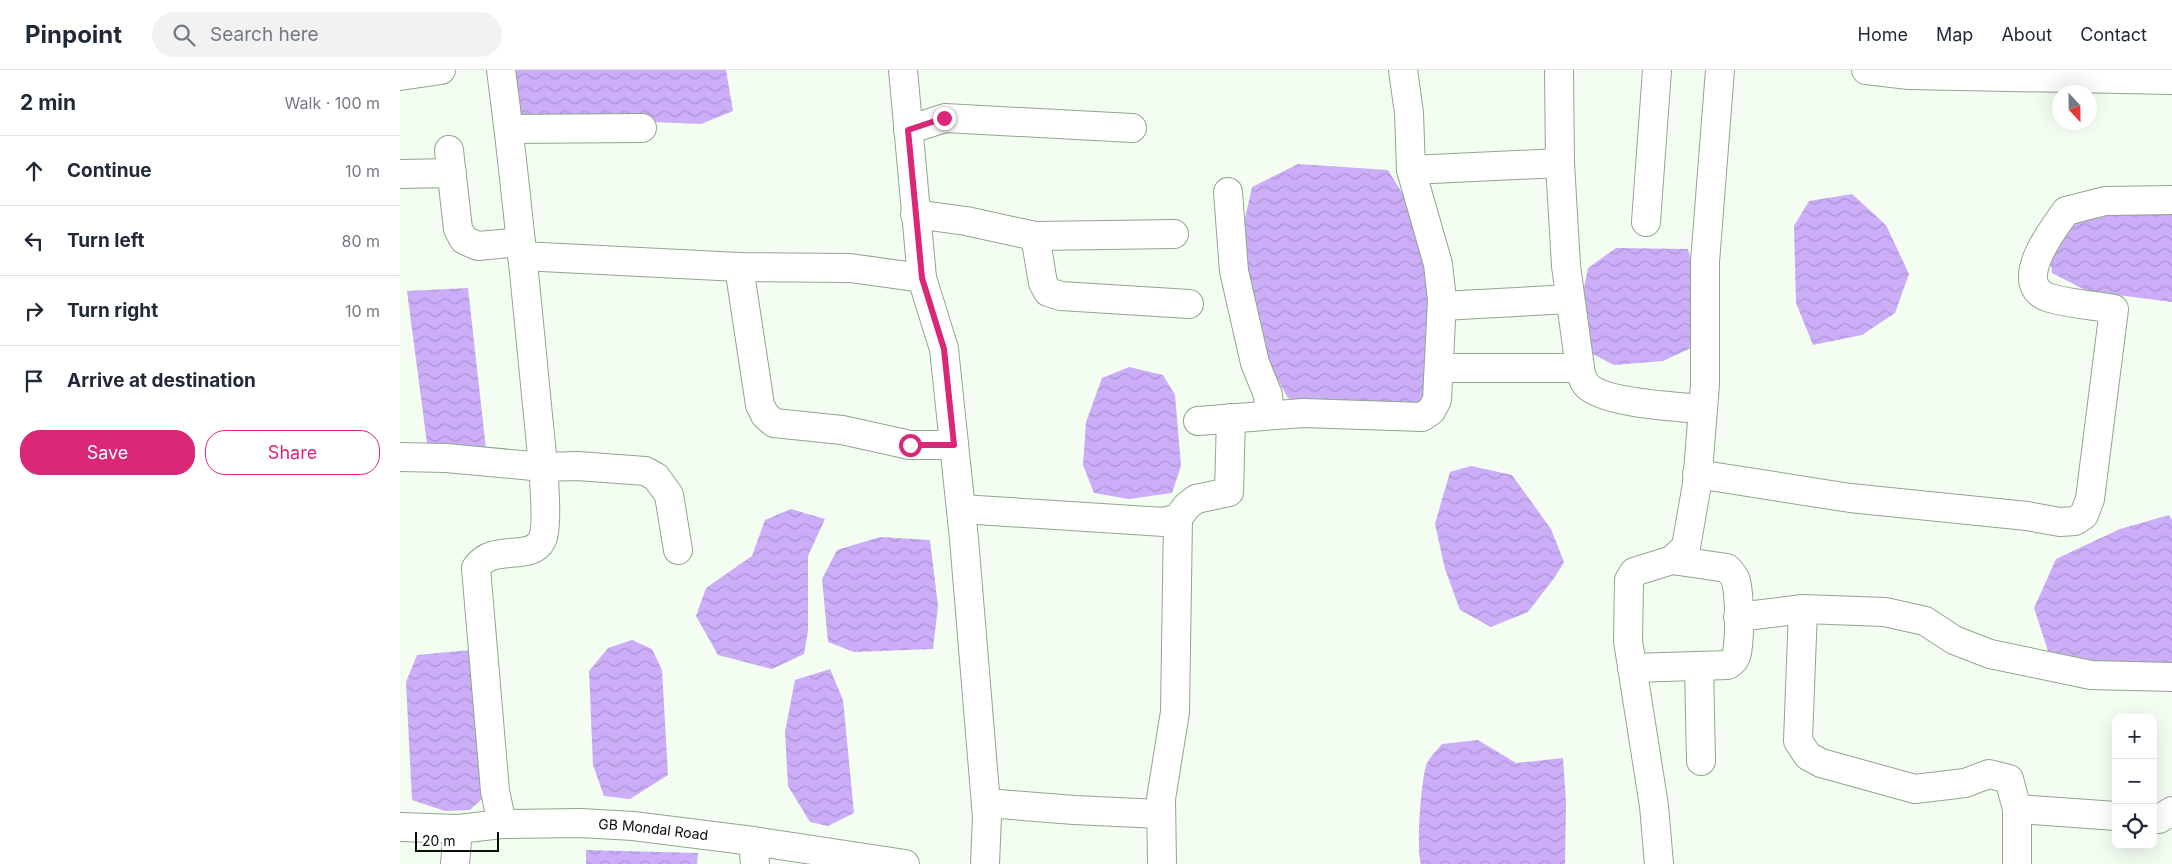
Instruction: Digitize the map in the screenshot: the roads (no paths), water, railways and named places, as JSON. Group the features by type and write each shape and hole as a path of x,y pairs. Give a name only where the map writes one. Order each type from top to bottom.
{"street":[{"path":"400,76 441,70"},
{"path":"501,70 509,129 543,467 545,530 542,541 529,551 492,554 482,559 476,568 495,791 502,824"},
{"path":"903,70 922,278 944,349 961,509 986,803 985,864"},
{"path":"1198,421 1302,413 1422,417 1430,411 1437,400 1442,306 1438,264 1411,170 1403,70"},
{"path":"1559,70 1560,163 1566,266 1580,368 1585,384 1596,392 1632,402 1703,409"},
{"path":"1646,222 1658,70"},
{"path":"1659,864 1654,806 1628,641 1629,580 1634,572 1672,560 1686,547 1698,474 1705,384 1705,262 1720,70"},
{"path":"1866,70 1909,75 2029,74 2172,80"},
{"path":"908,130 944,118 1132,128"},
{"path":"509,129 642,128"},
{"path":"400,174 451,161 458,229 464,240 478,246 739,267 850,268 922,278"},
{"path":"1411,170 1560,163"},
{"path":"1228,192 1234,271 1255,363 1268,395 1270,415"},
{"path":"1698,474 1850,498 2027,516 2060,522 2075,521 2084,515 2090,499 2114,309 2048,298 2037,290 2032,276 2042,244 2066,211 2105,201 2172,200"},
{"path":"915,214 966,221 1036,236 1174,234"},
{"path":"1036,236 1043,283 1048,292 1061,296 1189,304"},
{"path":"739,267 760,405 765,415 774,423 842,430 910,445 954,445"},
{"path":"1442,306 1570,299"},
{"path":"1439,368 1580,368"},
{"path":"1162,864 1160,799 1175,712 1178,518 1187,506 1196,499 1230,492 1231,418"},
{"path":"400,458 446,458 543,467 578,466 645,472 656,477 669,495 678,550"},
{"path":"961,509 1164,522 1178,518"},
{"path":"1632,668 1728,665 1734,661 1737,654 1738,617 1736,582 1733,574 1727,568 1672,560"},
{"path":"1738,617 1803,609 1885,612 1925,621 1954,640 1990,654 2091,674 2172,677"},
{"path":"1803,609 1798,741 1808,756 1821,763 1915,788 1965,783 1989,774 2009,779 2017,809 2017,864"},
{"path":"1699,666 1701,761"},
{"path":"986,803 1161,814"},
{"path":"2017,809 2112,816"},
{"path":"2157,819 2172,811"},
{"name":"GB Mondal Road","path":"400,828 458,828 502,824 633,826 754,852 890,862"},
{"path":"455,864 458,828"}],"water":[{"path":"513,70 726,70 733,111 701,124 521,117"},
{"path":"1298,164 1388,170 1415,214 1431,294 1428,404 1310,408 1288,398 1270,367 1248,285 1244,223 1252,187"},
{"path":"1852,194 1886,225 1909,274 1895,313 1862,335 1813,345 1796,303 1794,226 1809,201"},
{"path":"2120,211 2172,212 2172,302 2087,291 2052,273 2049,249 2079,220"},
{"path":"1616,248 1688,249 1696,276 1691,348 1663,361 1614,365 1589,352 1581,303 1588,268"},
{"path":"468,288 486,449 428,451 407,291"},
{"path":"1129,367 1163,375 1175,395 1181,466 1172,493 1129,499 1094,493 1083,465 1086,422 1102,378"},
{"path":"1471,466 1512,475 1551,529 1564,562 1528,612 1491,627 1460,610 1445,569 1435,524 1450,472"},
{"path":"791,509 825,519 808,556 808,631 804,654 772,669 718,655 696,616 706,588 752,556 765,520"},
{"path":"2169,515 2172,520 2172,671 2093,669 2048,651 2034,608 2056,559 2120,529"},
{"path":"880,537 930,540 938,606 933,649 854,652 828,642 822,579 837,550"},
{"path":"632,640 652,649 662,670 668,775 630,799 604,796 593,765 589,671 608,648"},
{"path":"471,650 488,793 470,810 445,811 412,800 406,682 417,655"},
{"path":"830,669 843,700 854,813 828,826 810,822 788,786 785,732 795,680"},
{"path":"1478,740 1516,763 1563,758 1566,802 1565,864 1421,864 1419,845 1420,816 1422,786 1427,763 1442,744"},
{"path":"586,850 698,853 697,864 586,864"}]}
